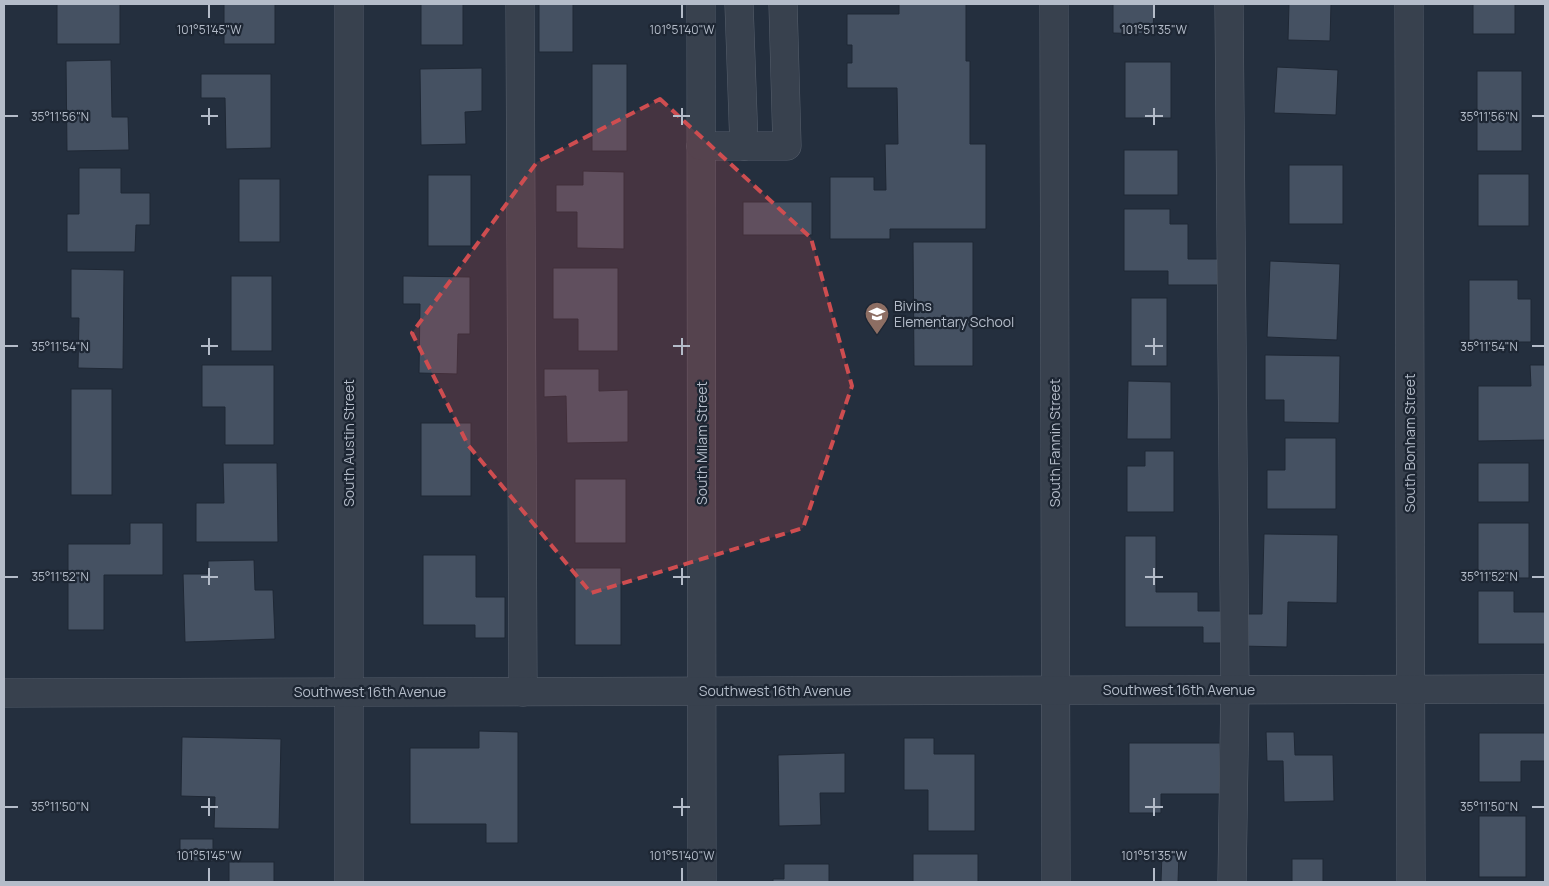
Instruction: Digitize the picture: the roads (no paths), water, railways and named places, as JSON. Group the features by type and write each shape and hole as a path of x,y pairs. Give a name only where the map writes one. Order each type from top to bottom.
{"street":[{"name":"South Austin Street","path":"349,4 349,882"},
{"path":"520,4 523,692"},
{"name":"South Milam Street","path":"702,4 702,882"},
{"path":"740,4 744,146"},
{"path":"702,146 787,146 783,4"},
{"name":"South Fannin Street","path":"1054,4 1056,882"},
{"path":"1229,4 1235,690 1232,882"},
{"name":"South Bonham Street","path":"1409,4 1411,882"},
{"name":"Southwest 16th Avenue","path":"4,693 1545,689"}],"place":[{"name":"Bivins Elementary School","path":"877,335"}]}
